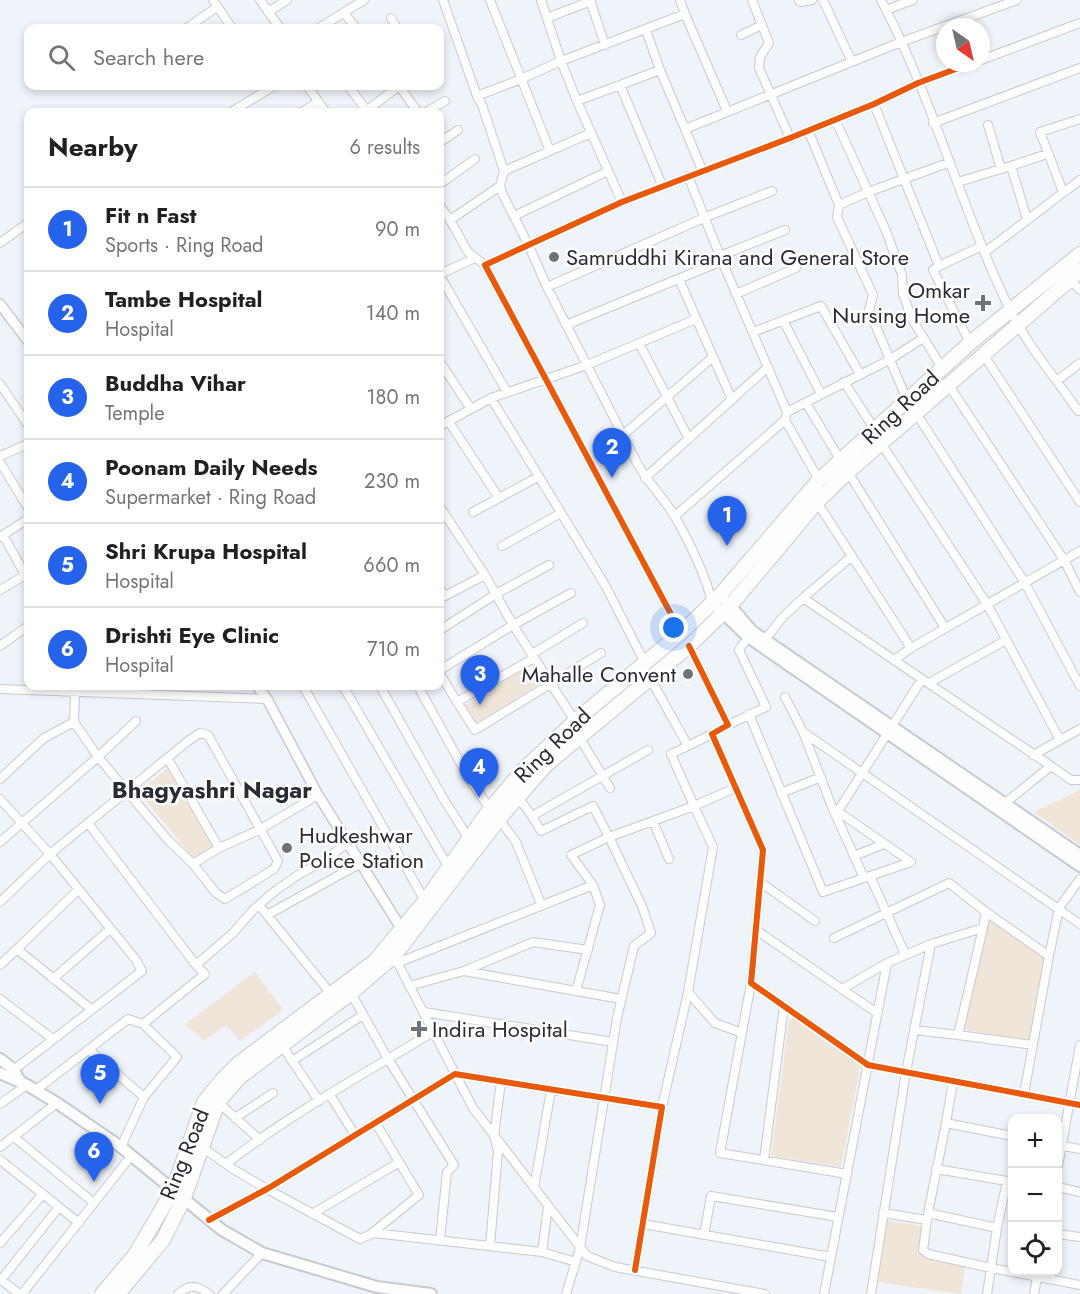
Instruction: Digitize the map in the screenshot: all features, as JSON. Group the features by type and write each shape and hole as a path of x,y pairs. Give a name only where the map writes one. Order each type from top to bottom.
{"highway":[{"name":"Ring Road","path":"118,1294 163,1239 204,1102 222,1080 239,1063 375,961 425,901 469,839 495,814 518,797 546,765 689,646 727,609 844,467 878,436 907,400 1010,309 1080,254"},
{"name":"Ring Road","path":"878,436 916,413 1075,275"},
{"name":"Ring Road","path":"102,1294 135,1255 178,1194 202,1147 218,1102 240,1077 395,959 525,768 575,721 681,633 819,480 844,467"}],"main road":[{"path":"714,596 765,640 1080,866"},
{"path":"727,609 748,637 1005,803 1080,855"},
{"path":"0,1059 6,1073 57,1103 121,1147 222,1230 262,1253 377,1291 431,1294"}],"street":[{"path":"260,0 277,24"},
{"path":"268,12 287,0"},
{"path":"326,24 364,0"},
{"path":"443,0 504,171 501,186 503,195 566,325 645,478 675,516 714,596"},
{"path":"490,0 550,151"},
{"path":"541,0 561,61 622,202"},
{"path":"547,18 591,0 605,45"},
{"path":"680,0 727,111"},
{"path":"752,0 769,43 760,57 759,68 790,138"},
{"path":"800,0 800,2 812,0"},
{"path":"823,0 852,62"},
{"path":"881,0 918,83 948,162 1010,309 1078,411 1080,409"},
{"path":"886,10 913,0"},
{"path":"685,129 900,42 1017,0"},
{"path":"191,24 215,3 226,24"},
{"path":"344,13 353,24"},
{"path":"477,96 685,14"},
{"path":"391,18 395,24"},
{"path":"990,57 1080,23"},
{"path":"741,35 762,25"},
{"path":"646,30 660,70 702,170"},
{"path":"933,123 1080,68"},
{"path":"578,101 660,70"},
{"path":"484,265 662,185 790,138 948,72"},
{"path":"620,85 662,185"},
{"path":"238,108 267,90"},
{"path":"310,90 323,108"},
{"path":"351,90 364,108"},
{"path":"372,108 394,90"},
{"path":"402,90 415,108"},
{"path":"433,108 445,101"},
{"path":"308,108 318,102"},
{"path":"874,104 939,266"},
{"path":"835,119 886,231 902,275 903,294 923,338 942,368"},
{"path":"1063,192 1040,132 1080,119"},
{"path":"988,125 1001,169"},
{"path":"444,139 458,130"},
{"path":"808,130 838,206 837,217 873,295 869,310 907,400"},
{"path":"504,171 591,133"},
{"path":"958,182 1047,154"},
{"path":"444,181 475,159"},
{"path":"838,206 868,192 906,180 948,162"},
{"path":"1011,166 1027,219"},
{"path":"514,216 608,171"},
{"path":"688,176 786,416 819,480"},
{"path":"970,343 933,270 984,249 1080,180"},
{"path":"450,220 501,186"},
{"path":"547,286 772,191"},
{"path":"444,212 468,252 484,265 681,633"},
{"path":"0,243 24,226"},
{"path":"566,325 679,279 785,230"},
{"path":"444,273 475,258"},
{"path":"736,294 796,268"},
{"path":"1075,275 1080,290"},
{"path":"679,279 732,400"},
{"path":"444,282 507,393"},
{"path":"0,306 24,332"},
{"path":"753,332 821,306 860,374"},
{"path":"444,424 491,398 587,365 696,319"},
{"path":"784,321 821,394"},
{"path":"675,516 786,416 821,394 891,358 923,338"},
{"path":"639,343 688,439"},
{"path":"983,354 1080,502"},
{"path":"623,435 713,357"},
{"path":"1057,381 1080,363"},
{"path":"444,368 471,409"},
{"path":"645,478 768,368"},
{"path":"844,382 987,604 1060,740"},
{"path":"0,384 24,419"},
{"path":"948,384 1064,560 1080,592"},
{"path":"491,398 604,585 645,663"},
{"path":"806,403 945,628"},
{"path":"916,413 1025,583 1080,686"},
{"path":"449,422 499,498"},
{"path":"0,456 24,446"},
{"path":"0,462 24,501"},
{"path":"473,512 538,477"},
{"path":"817,502 911,648"},
{"path":"444,513 575,721"},
{"path":"502,546 561,513"},
{"path":"24,522 1,536 24,571"},
{"path":"894,660 945,628 1080,551"},
{"path":"765,640 782,618 852,556"},
{"path":"444,627 496,594 549,565"},
{"path":"444,596 485,575"},
{"path":"0,590 24,578"},
{"path":"444,669 513,625 571,593"},
{"path":"803,598 1033,756 1071,780 1080,780"},
{"path":"457,702 584,623"},
{"path":"0,646 24,629"},
{"path":"635,1270 662,1107 688,992 713,847 671,754 766,707 740,650 748,637"},
{"path":"929,683 1006,640"},
{"path":"689,646 729,725"},
{"path":"444,679 475,730 601,653"},
{"path":"650,678 688,746"},
{"path":"835,809 862,774 922,679"},
{"path":"0,689 267,699"},
{"path":"260,690 318,795 362,862 401,928"},
{"path":"305,690 425,901"},
{"path":"345,690 448,868"},
{"path":"382,690 469,839"},
{"path":"420,690 468,777 516,842 541,904"},
{"path":"0,902 50,854 128,792 188,741 200,733 208,735 278,861 277,866 225,899 216,893 193,864 168,840 128,792 98,757 74,722 75,693"},
{"path":"785,697 803,732 854,856 887,914 904,954"},
{"path":"749,714 823,892 911,862 835,809"},
{"path":"0,842 136,721"},
{"path":"0,778 44,738 74,722"},
{"path":"1033,756 1080,729"},
{"path":"803,732 1080,924"},
{"path":"712,734 763,850 751,983 720,1153 847,1174"},
{"path":"579,738 610,788"},
{"path":"532,816 648,750"},
{"path":"168,759 219,848"},
{"path":"1005,803 1051,766"},
{"path":"782,793 821,777"},
{"path":"576,991 600,905 593,885 571,855 609,837 694,806 735,788"},
{"path":"193,864 219,848 259,830 318,795"},
{"path":"518,797 541,831 593,806 642,906 651,933 634,946 621,999 580,1248 566,1294"},
{"path":"0,800 50,854 142,971 6,1073"},
{"path":"653,821 669,859"},
{"path":"88,823 205,974 143,1024"},
{"path":"196,965 233,933 259,905 291,880 349,842"},
{"path":"854,856 884,844"},
{"path":"267,915 282,904 317,889 362,862"},
{"path":"1024,1094 1059,908 1080,879"},
{"path":"760,882 815,921"},
{"path":"834,938 949,884 1049,956"},
{"path":"593,885 395,959 473,1108 587,1256 615,1267 765,1294"},
{"path":"0,965 78,890"},
{"path":"259,905 331,994"},
{"path":"958,1035 986,912"},
{"path":"842,989 904,954 983,928"},
{"path":"53,979 110,929"},
{"path":"756,930 877,1013"},
{"path":"410,986 464,971 533,942 588,950"},
{"path":"871,1294 906,1072 931,944"},
{"path":"17,949 91,1009"},
{"path":"824,1294 887,963"},
{"path":"464,971 621,999"},
{"path":"751,983 868,1065 1080,1105"},
{"path":"688,992 715,1023 742,1033"},
{"path":"351,993 388,1059 454,1165 447,1172 440,1240"},
{"path":"0,999 53,1039"},
{"path":"764,1160 784,1006"},
{"path":"424,1012 613,1042"},
{"path":"292,1061 363,1015"},
{"path":"0,1104 89,1050 128,1019 143,1024 177,1057 144,1097 121,1147"},
{"path":"914,1030 1033,1045"},
{"path":"226,1164 319,1101 434,1032"},
{"path":"281,1044 319,1101"},
{"path":"1062,1132 1080,1045"},
{"path":"89,1050 144,1097"},
{"path":"209,1220 267,1190 456,1074 662,1107"},
{"path":"490,1246 498,1151 494,1136 501,1081"},
{"path":"952,1081 922,1250 928,1254 1008,1271"},
{"path":"534,1188 552,1089"},
{"path":"235,1118 273,1093"},
{"path":"330,1095 355,1135"},
{"path":"218,1102 260,1140"},
{"path":"0,1147 57,1103"},
{"path":"370,1235 419,1195 375,1122"},
{"path":"946,1123 1008,1135"},
{"path":"14,1137 94,1203"},
{"path":"1062,1146 1080,1149"},
{"path":"202,1147 267,1190 360,1239 374,1233 440,1240 542,1252 576,1262"},
{"path":"58,1207 1,1279 20,1294 131,1156"},
{"path":"0,1160 79,1223"},
{"path":"312,1214 398,1163"},
{"path":"936,1169 1008,1181"},
{"path":"987,1294 997,1228 1008,1188"},
{"path":"1062,1188 1080,1192"},
{"path":"0,1243 43,1194"},
{"path":"704,1235 711,1196 838,1217"},
{"path":"542,1252 548,1206"},
{"path":"882,1213 928,1217 997,1228"},
{"path":"643,1224 831,1257"},
{"path":"1062,1235 1080,1238"},
{"path":"223,1294 262,1253"},
{"path":"1034,1294 1038,1276"},
{"path":"1046,1276 1080,1285"},
{"path":"178,1294 191,1286 198,1287 209,1294"}],"shaded area":[{"path":"527,667 539,684 475,724 464,706"},
{"path":"170,766 213,849 194,859 139,792"},
{"path":"1080,790 1080,845 1034,812"},
{"path":"990,920 1045,957 1030,1042 962,1029"},
{"path":"255,972 283,1010 240,1041 226,1025 204,1041 185,1024"},
{"path":"789,1019 799,1020 861,1063 841,1167 771,1156"},
{"path":"887,1221 923,1226 919,1252 966,1259 961,1294 878,1282"}],"cycle path":[{"path":"681,633 485,265 622,202 790,138 948,72"},
{"path":"689,646 728,725 712,734 763,850 751,983 868,1065 1080,1105"},
{"path":"209,1220 267,1189 455,1074 662,1107 635,1270"}],"place":[{"name":"Samruddhi Kirana and General Store","path":"554,257"},
{"name":"Omkar Nursing Home","path":"983,303"},
{"name":"Tambe Hospital","path":"612,478"},
{"name":"Fit n Fast","path":"727,546"},
{"name":"Mahalle Convent","path":"688,674"},
{"name":"Buddha Vihar","path":"480,705"},
{"name":"Poonam Daily Needs","path":"479,798"},
{"name":"Hudkeshwar Police Station","path":"287,848"},
{"name":"Indira Hospital","path":"419,1029"},
{"name":"Shri Krupa Hospital","path":"100,1104"},
{"name":"Drishti Eye Clinic","path":"94,1182"}],"district":[{"name":"Bhagyashri Nagar","path":"212,789"}]}
